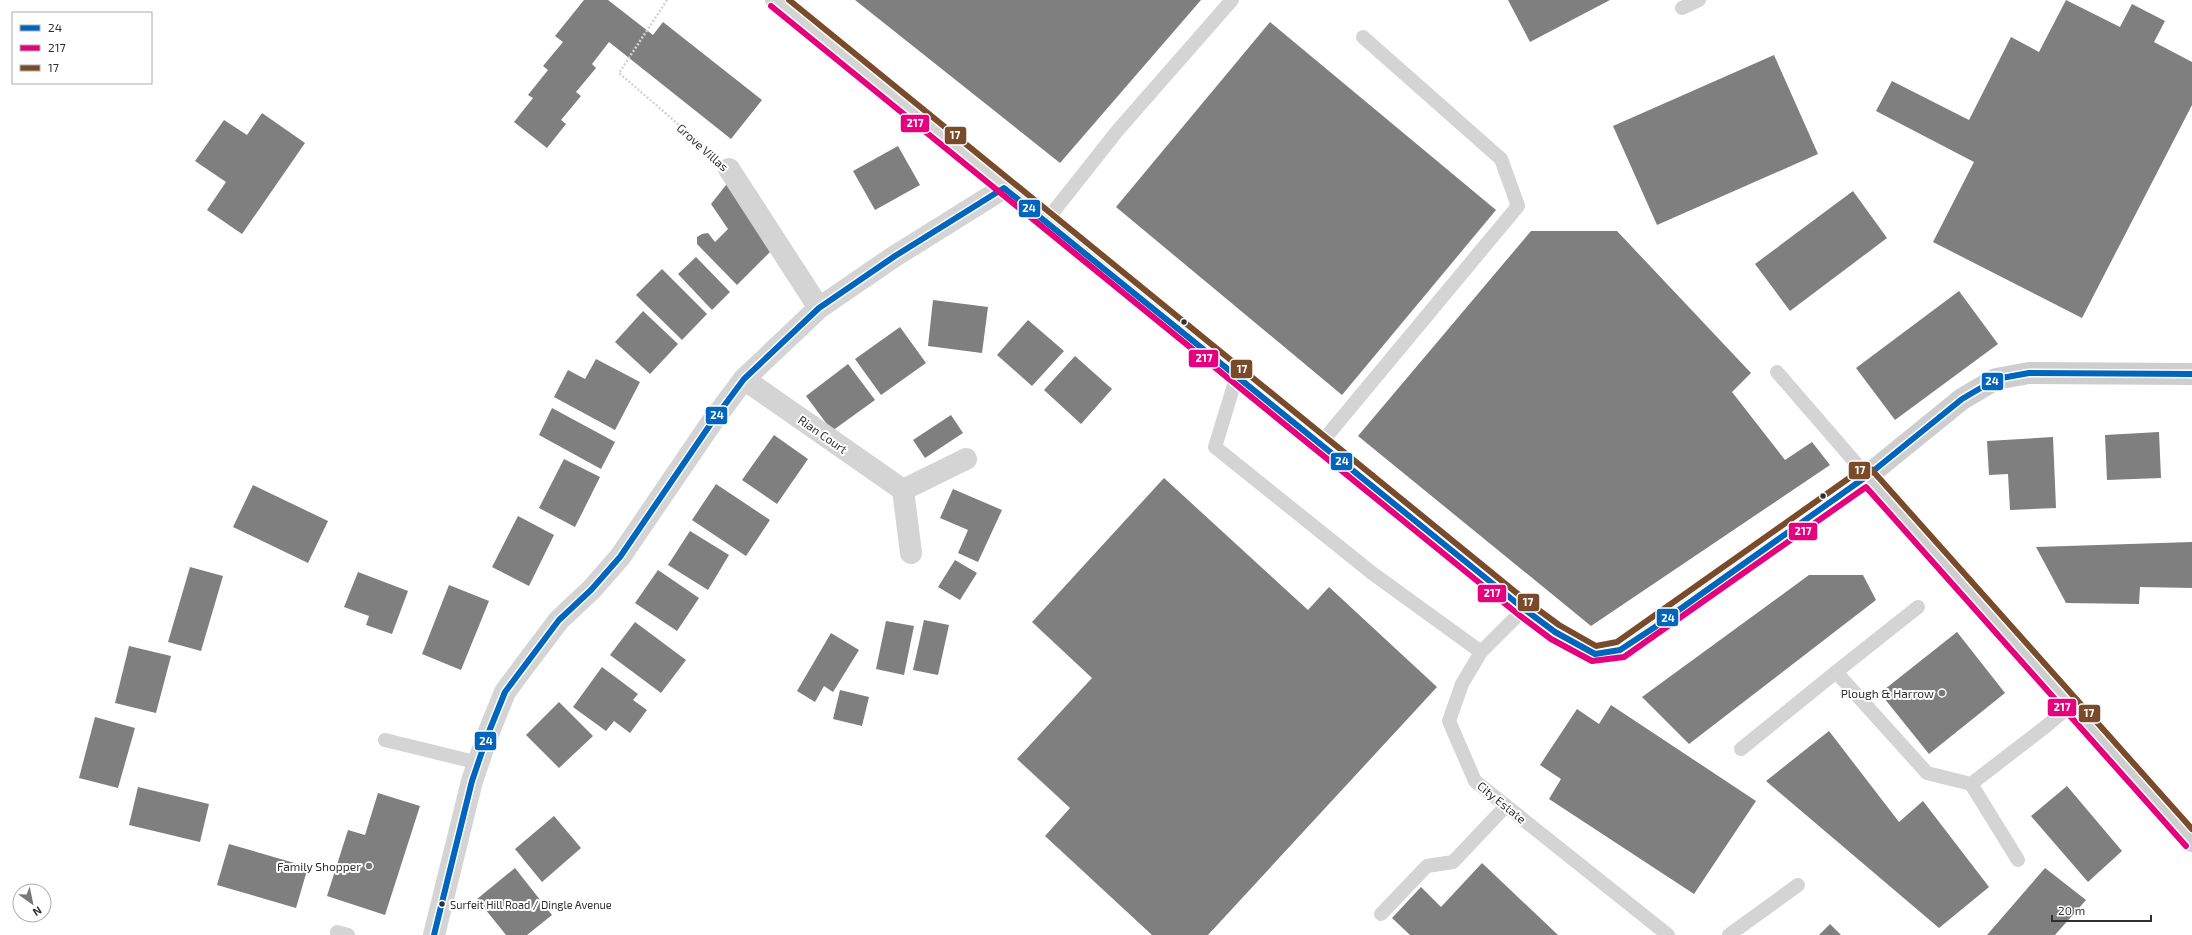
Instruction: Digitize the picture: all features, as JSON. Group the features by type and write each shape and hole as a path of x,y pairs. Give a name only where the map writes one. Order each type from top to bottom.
{"main road":[{"path":"2192,374 2029,373 1996,379 1962,399 1867,476 2070,706 2192,841"}],"street":[{"path":"776,0 1004,188 1321,442 1524,609 1554,632 1595,654 1620,650 1655,627 1867,476"},
{"name":"Grove Villas","path":"730,169 819,308"},
{"path":"434,935 472,781 505,692 559,620 591,590 620,557 712,422 744,379 819,308 895,256 1004,188"},
{"name":"Rian Court","path":"744,379 903,490"},
{"path":"911,553 903,490 966,459"}],"lane":[{"path":"1046,221 1118,130 1232,0"},
{"path":"1682,8 1699,0"},
{"path":"1321,442 1518,206 1501,159 1363,37"},
{"path":"1777,372 1867,476"},
{"path":"1237,375 1215,447 1372,573 1481,652"},
{"path":"1741,749 1918,607"},
{"name":"City Estate","path":"1524,609 1481,652 1462,684 1449,721 1475,781 1668,935"},
{"path":"1836,672 1927,773 1970,784 2018,860"},
{"path":"1970,784 2070,706"},
{"path":"385,740 479,763"},
{"path":"1381,914 1427,866 1453,862 1506,806"},
{"path":"1730,935 1798,885"}],"path":[{"name":"Grove Villas","path":"667,0 619,73 730,169"}],"building":[{"path":"584,0 608,0 653,35 663,22 762,100 731,139 609,42 592,64 596,68 576,92 581,96 561,120 566,124 547,148 514,122 533,98 528,95 548,70 543,66 563,42 555,36"},
{"path":"855,0 1201,0 1060,163"},
{"path":"1508,0 1610,0 1530,42"},
{"path":"2066,0 2120,27 2132,4 2165,21 2154,42 2192,62 2192,105 2082,318 1933,242 1974,162 1876,111 1892,81 1969,120 2011,37 2039,52"},
{"path":"1270,22 1496,210 1342,395 1116,207"},
{"path":"1774,55 1818,154 1657,225 1613,126"},
{"path":"262,113 305,143 242,234 207,210 226,182 195,161 224,120 247,135"},
{"path":"898,146 920,185 875,210 853,171"},
{"path":"730,180 771,251 737,285 697,244 697,237 702,234 708,233 715,242 728,229 711,204"},
{"path":"1853,191 1887,238 1790,311 1755,264"},
{"path":"1531,231 1617,231 1751,373 1732,392 1785,460 1812,442 1830,465 1591,626 1358,436"},
{"path":"696,257 730,292 712,310 678,274"},
{"path":"662,269 707,314 682,340 636,295"},
{"path":"1959,291 1998,344 1895,420 1856,368"},
{"path":"933,300 988,307 982,353 928,346"},
{"path":"643,311 678,344 650,374 615,342"},
{"path":"1028,320 1064,351 1032,386 997,355"},
{"path":"900,327 926,363 881,395 855,359"},
{"path":"1075,356 1112,389 1081,424 1044,390"},
{"path":"596,359 640,382 615,430 554,397 568,370 585,379"},
{"path":"848,364 875,400 832,431 806,396"},
{"path":"552,408 615,442 601,469 539,435"},
{"path":"951,415 963,433 925,458 913,440"},
{"path":"2159,432 2161,478 2107,480 2105,435"},
{"path":"774,435 808,459 777,504 742,480"},
{"path":"2053,437 2056,508 2010,510 2008,474 1989,475 1987,441"},
{"path":"564,459 600,477 575,527 539,508"},
{"path":"1164,478 1308,610 1329,587 1437,687 1208,935 1152,935 1045,836 1070,808 1017,759 1092,678 1032,622"},
{"path":"716,484 770,520 746,556 692,520"},
{"path":"253,485 328,521 308,563 233,527"},
{"path":"953,489 1002,510 978,562 958,553 968,530 940,518"},
{"path":"518,516 554,535 529,586 492,567"},
{"path":"690,531 729,555 708,590 668,565"},
{"path":"2192,542 2192,588 2140,587 2139,604 2066,603 2036,547"},
{"path":"955,560 977,573 960,600 938,587"},
{"path":"190,567 223,576 201,651 168,642"},
{"path":"658,570 699,598 677,631 635,603"},
{"path":"358,572 408,591 392,634 366,625 369,616 344,607"},
{"path":"1809,575 1863,575 1876,600 1689,744 1642,697"},
{"path":"449,585 489,601 461,670 422,654"},
{"path":"924,620 949,625 938,675 913,670"},
{"path":"886,621 914,626 904,675 876,669"},
{"path":"635,622 686,660 661,693 610,655"},
{"name":"Plough & Harrow","path":"1957,632 2005,693 1929,754 1880,693"},
{"path":"831,633 859,650 833,692 824,686 815,702 797,691"},
{"path":"129,646 171,656 156,713 115,703"},
{"path":"602,667 638,694 633,700 647,710 630,733 614,721 606,731 573,707"},
{"path":"840,690 869,697 862,726 833,719"},
{"path":"559,702 593,736 559,768 526,735"},
{"path":"1611,705 1756,801 1694,894 1549,799 1561,779 1540,765 1577,709 1599,724"},
{"path":"95,717 135,728 118,788 79,778"},
{"path":"1829,731 1899,822 1923,801 1989,887 1939,928 1766,781"},
{"path":"2067,786 2122,851 2088,882 2031,816"},
{"path":"138,787 209,804 200,842 129,825"},
{"name":"Family Shopper","path":"378,793 420,806 385,915 327,896 348,830 365,835"},
{"path":"554,816 581,848 542,882 515,849"},
{"path":"229,844 308,867 296,908 217,885"},
{"path":"1482,863 1558,935 1410,935 1392,918 1421,887 1441,907"},
{"path":"515,868 552,915 527,935 506,935 477,899"},
{"path":"2045,868 2086,900 2055,935 1987,935"},
{"path":"1830,924 1841,935 1819,935"}],"transit line":[{"name":"17","path":"789,0 1529,603 1559,625 1596,646 1617,642 1862,469 1871,469 2192,829"},
{"name":"217","path":"771,6 1519,615 1551,639 1592,661 1624,657 1866,487 2186,846"},
{"name":"24","path":"434,935 472,781 488,734 505,692 559,620 591,590 620,557 712,422 744,379 819,308 895,256 1004,188 1524,609 1555,632 1595,654 1620,650 1655,627 1867,476 1962,399 1996,379 2029,373 2192,374"}],"place":[{"name":"Plough & Harrow","path":"1942,693"},
{"name":"Family Shopper","path":"369,866"},
{"name":"Surfeit Hill Road / Dingle Avenue","path":"442,904"}]}
